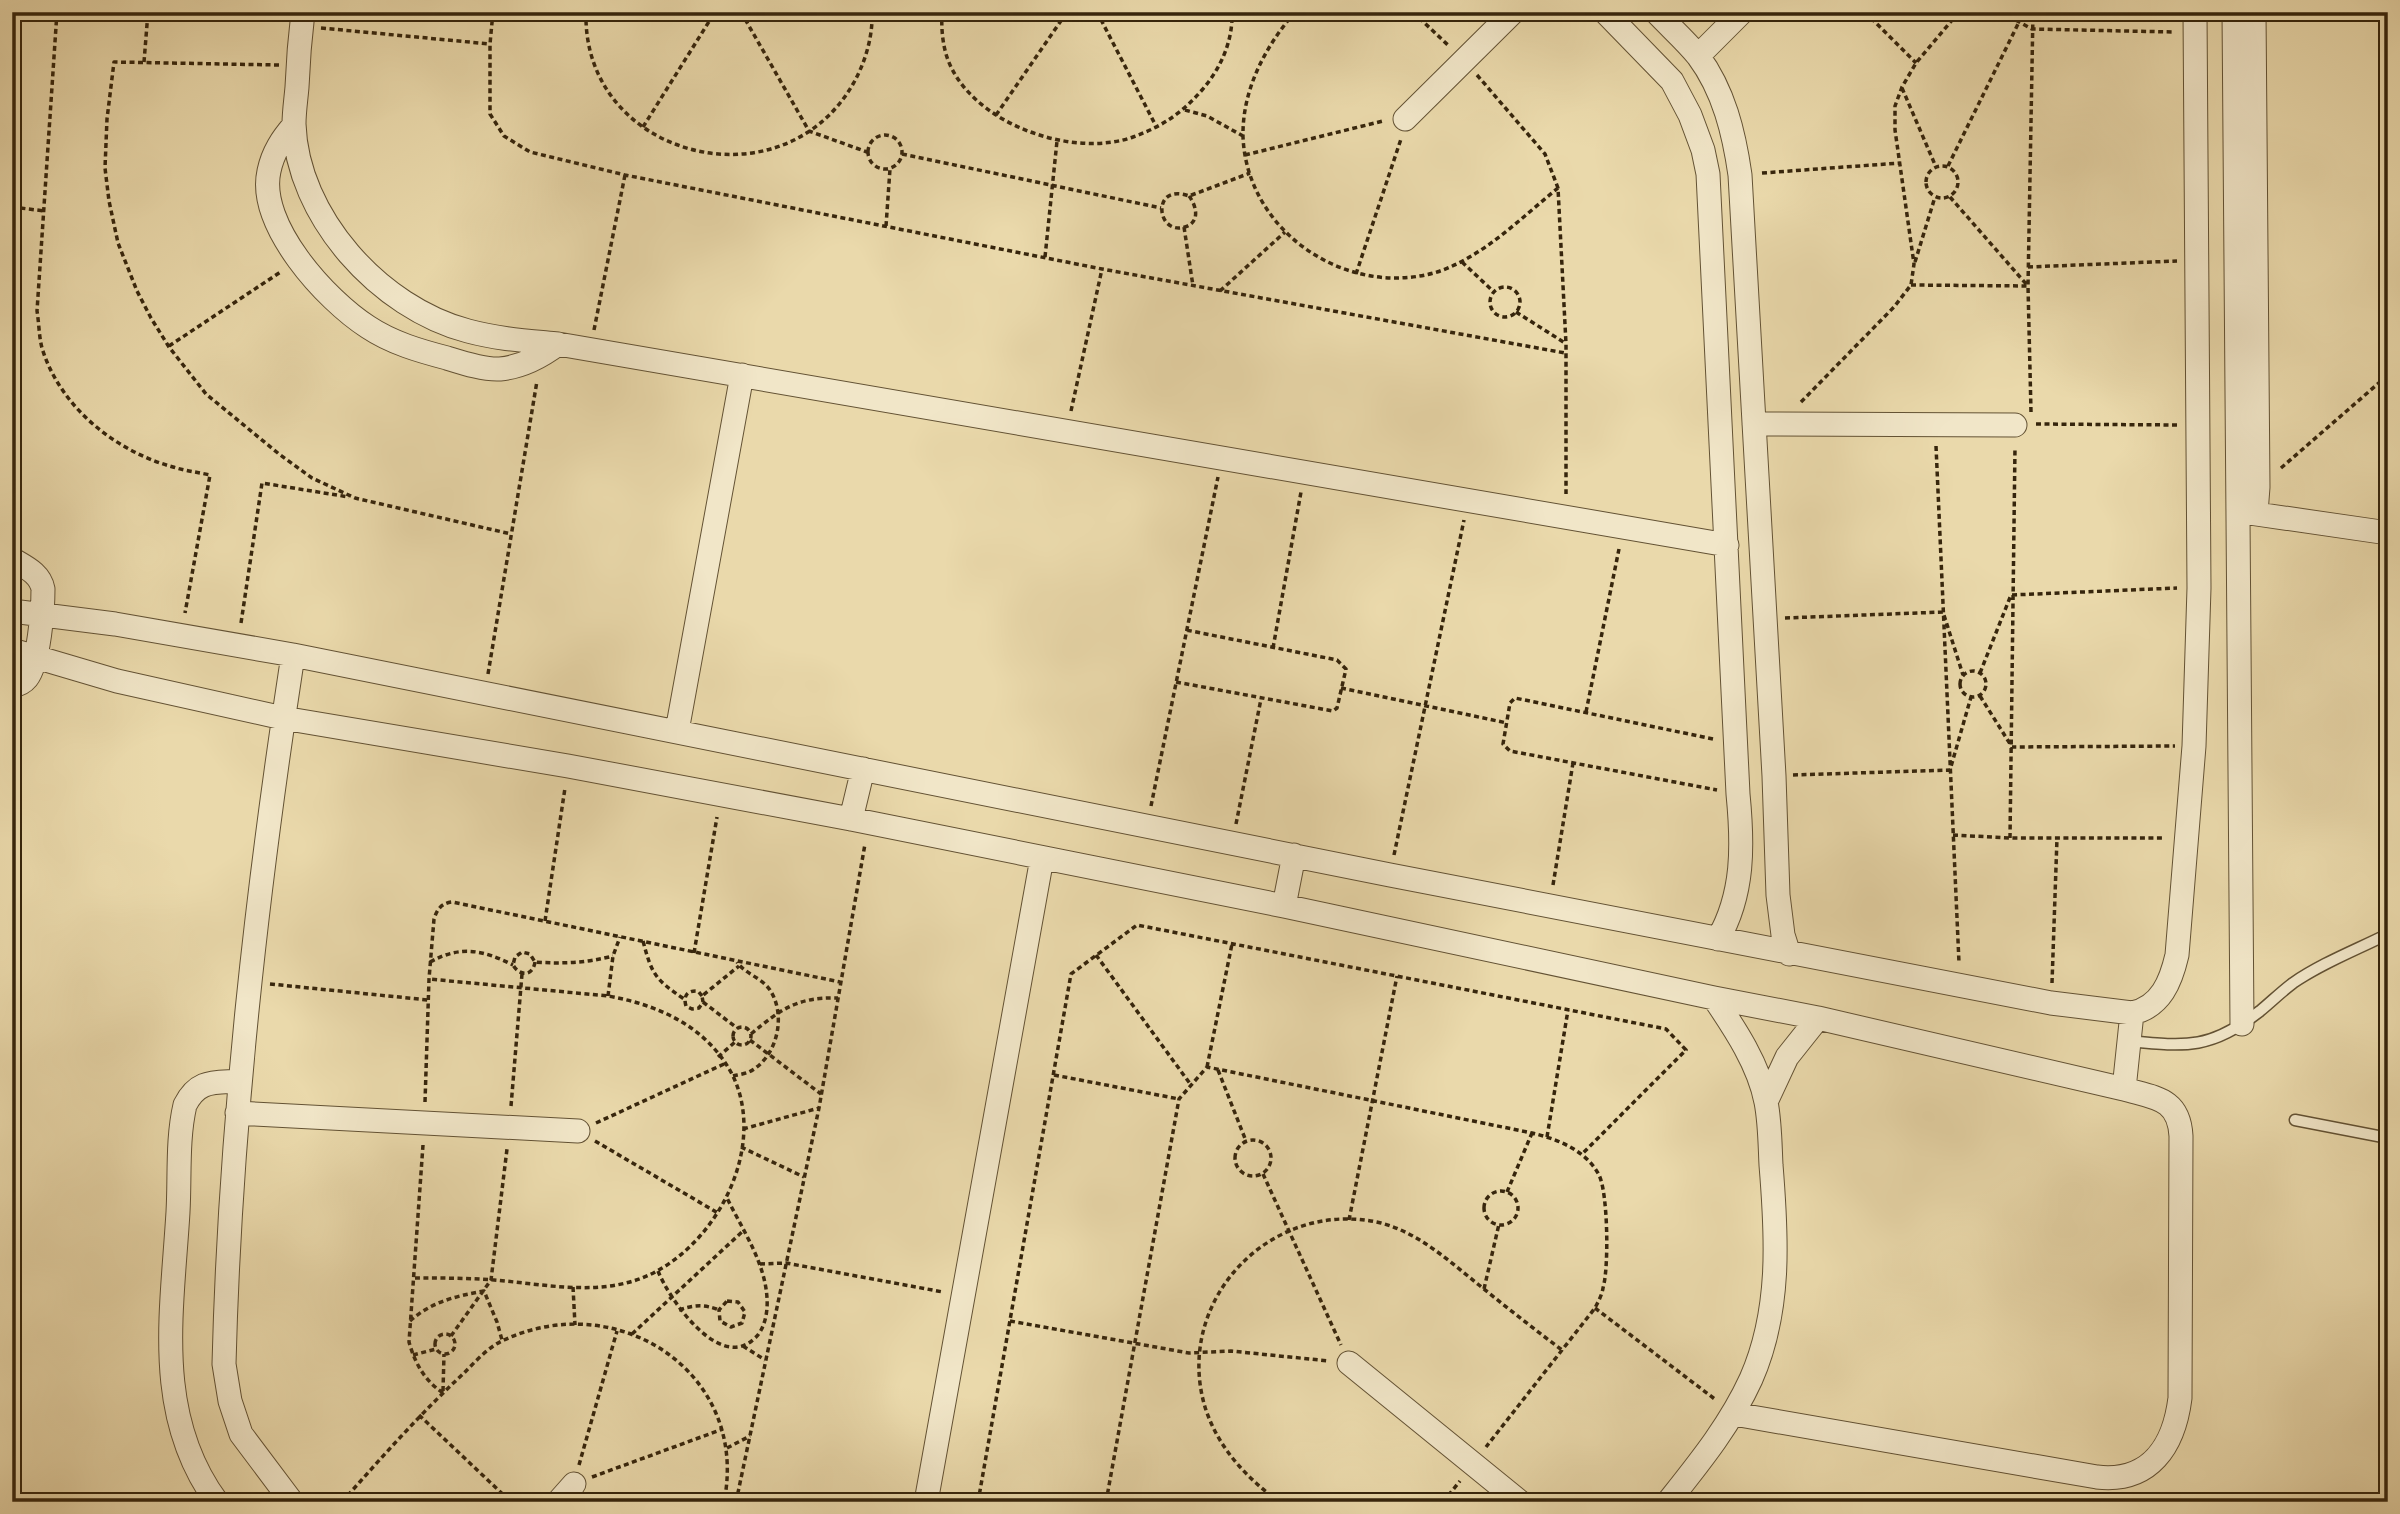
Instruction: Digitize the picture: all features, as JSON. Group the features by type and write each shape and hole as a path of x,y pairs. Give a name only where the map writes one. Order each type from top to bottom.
{"street":[{"path":"1407,117 1513,12"},
{"path":"1605,12 1672,81 1690,115 1703,150 1708,174 1742,836 1735,905 1718,939"},
{"path":"1656,12 1698,56 1713,81 1726,108 1740,175 1780,915 1789,954"},
{"path":"1698,56 1742,12"},
{"path":"2234,12 2248,512 2238,695 2242,1024"},
{"path":"2248,512 2258,487 2254,12"},
{"path":"302,19 294,125 301,164 316,203 336,238 363,269 394,296 429,317 467,331 550,350 590,349 1727,545"},
{"path":"12,611 115,625 293,655 1789,954 2051,1003 2132,1013 2144,1010 2157,1000 2173,971 2177,955 2194,746 2199,588 2195,22"},
{"path":"294,125 278,145 268,173 270,203 279,228 298,260 342,309 369,328 398,343 465,363 499,369 550,350"},
{"path":"1703,150 1734,137"},
{"path":"677,731 742,375"},
{"path":"1754,424 2015,425"},
{"path":"2248,512 2388,533"},
{"path":"12,559 34,572 41,580 43,589 35,655 30,672 25,680 12,686"},
{"path":"12,650 117,681 283,718 568,766 860,821 1284,906 1818,1018 2124,1089 2166,1103 2179,1119 2180,1398 2176,1422 2170,1436 2140,1473 2127,1478 2097,1477 1734,1414"},
{"path":"292,1502 241,1434 230,1401 224,1364 237,1113 249,981 293,655"},
{"path":"860,821 863,769"},
{"path":"1742,836 1776,835"},
{"path":"1284,906 1294,855"},
{"path":"926,1502 1042,858"},
{"path":"1668,1502 1713,1446 1734,1414 1752,1376 1765,1338 1776,1272 1776,1224 1766,1102 1745,1048 1714,998"},
{"path":"2124,1089 2132,1013"},
{"path":"1766,1102 1787,1057 1818,1018"},
{"path":"217,1502 195,1466 178,1421 173,1398 171,1319 183,1115 191,1094 198,1086 240,1081"},
{"path":"237,1113 578,1131"},
{"path":"1349,1363 1520,1502"},
{"path":"558,1502 574,1484"}],"lane":[{"path":"2129,1041 2175,1046 2218,1038 2242,1024 2292,984 2388,934"},
{"path":"2295,1120 2388,1138"}],"path":[{"path":"57,12 37,311 42,348 53,374 75,408 99,430 134,452 172,467 210,475 181,636"},
{"path":"144,62 148,12"},
{"path":"494,12 490,44 490,114 504,136 530,152 625,175 1102,269 1565,353"},
{"path":"586,12 586,28 592,56 604,83 621,107 643,127 663,140 685,149 733,156 779,147 809,131 830,115 847,94 860,71 869,46 873,12"},
{"path":"643,127 715,12"},
{"path":"741,12 809,131 867,152"},
{"path":"942,12 944,48 952,69 964,88 996,115 1027,131 1057,141 1088,144 1132,137 1185,110 1210,81 1226,54 1232,12"},
{"path":"996,115 1067,12"},
{"path":"1097,12 1156,126"},
{"path":"1264,12 1287,21"},
{"path":"1295,12 1264,55 1255,75 1243,136 1250,173 1270,215 1286,232 1318,257 1356,274 1383,278 1436,272 1462,262 1558,188"},
{"path":"1413,12 1464,60 1545,154 1558,188 1566,344 1566,517"},
{"path":"1865,12 1916,63"},
{"path":"1914,264 1895,130 1895,106 1916,63 1959,12"},
{"path":"2001,12 2032,29 2195,22"},
{"path":"2033,12 2028,267 2031,424 2198,425"},
{"path":"302,19 490,44"},
{"path":"1948,166 2019,22"},
{"path":"298,65 114,62 107,119 105,168 109,201 118,243 137,291 169,346 206,394 245,428 312,478 355,498"},
{"path":"1902,87 1936,167"},
{"path":"1185,110 1207,116 1243,136"},
{"path":"1245,155 1407,117"},
{"path":"1356,274 1407,117"},
{"path":"886,135 895,138 901,145 902,154 898,163 890,169 879,169 870,162 867,152 876,136 886,135"},
{"path":"1045,257 1057,141"},
{"path":"902,154 1161,208"},
{"path":"1740,175 1900,163"},
{"path":"1948,166 1955,172 1957,190 1950,197 1935,197 1928,191 1925,182 1928,172 1936,167 1948,166"},
{"path":"886,226 890,169"},
{"path":"1189,196 1250,173"},
{"path":"590,349 625,175"},
{"path":"1172,194 1189,196 1195,204 1196,213 1192,222 1184,228 1172,227 1163,219 1161,208 1165,200 1172,194"},
{"path":"1779,425 1894,307 1911,285 1914,264 1935,197"},
{"path":"1950,197 2028,286"},
{"path":"12,207 44,211"},
{"path":"1184,228 1193,286"},
{"path":"1220,291 1286,232"},
{"path":"169,346 298,260"},
{"path":"2028,267 2197,261"},
{"path":"1462,262 1494,292"},
{"path":"1067,431 1102,269"},
{"path":"1911,285 2028,286"},
{"path":"1500,288 1515,291 1520,305 1516,312 1506,317 1495,314 1490,303 1494,292 1500,288"},
{"path":"1516,312 1566,344"},
{"path":"485,694 511,534 550,350"},
{"path":"2258,487 2388,375"},
{"path":"1935,423 1960,986"},
{"path":"2010,838 2015,425"},
{"path":"1147,826 1222,458"},
{"path":"1272,648 1304,472"},
{"path":"238,646 262,483 355,498 511,534"},
{"path":"1390,875 1468,501"},
{"path":"1586,712 1624,527"},
{"path":"2011,595 2199,588"},
{"path":"1980,673 2011,595"},
{"path":"1765,618 1943,612"},
{"path":"1943,612 1963,676"},
{"path":"1176,682 1332,711 1337,708 1346,668 1337,660 1186,630"},
{"path":"1971,671 1980,673 1986,680 1986,689 1980,696 1971,697 1963,692 1960,684 1963,676 1971,671"},
{"path":"1341,688 1507,723"},
{"path":"1980,696 2012,747"},
{"path":"1950,770 1971,697"},
{"path":"1736,744 1515,698 1510,703 1503,744 1505,749 1738,794"},
{"path":"1233,844 1261,699"},
{"path":"2012,747 2194,746"},
{"path":"1549,906 1573,763"},
{"path":"545,921 568,766"},
{"path":"1774,776 1950,770"},
{"path":"694,953 720,795"},
{"path":"736,1499 821,1094 841,982 860,821"},
{"path":"1953,835 2010,838 2188,838"},
{"path":"2051,1003 2057,838"},
{"path":"443,1393 425,1378 409,1342 424,1122 430,962 437,911 447,902 452,902 738,964 841,982"},
{"path":"978,1502 1071,974 1137,925 1666,1029 1686,1050 1582,1154"},
{"path":"608,996 613,956 620,937"},
{"path":"643,942 651,970 666,987 684,999 686,1006 692,1009 699,1008 703,1002"},
{"path":"1106,1502 1179,1099 1207,1067 1232,944"},
{"path":"430,962 447,953 470,951 492,954 513,965 516,971 522,974 534,969 535,961 530,954 522,952 515,957 513,965"},
{"path":"1096,955 1191,1084"},
{"path":"535,961 575,964 613,956"},
{"path":"702,996 738,964"},
{"path":"733,1076 749,1072 768,1054 776,1035 779,1010 762,980 738,964"},
{"path":"1349,1220 1397,976"},
{"path":"415,1278 491,1280 573,1287 612,1286 643,1278 657,1271 697,1240 718,1213 727,1198 738,1164 743,1129 733,1076 700,1035 670,1014 636,1001 608,996 429,979"},
{"path":"249,981 428,1000"},
{"path":"684,999 687,993 698,991 703,1002 737,1028 742,1027 768,1054 821,1094"},
{"path":"734,1042 743,1045 779,1010 797,1002 838,998"},
{"path":"1547,1137 1568,1010"},
{"path":"734,1042 733,1032 737,1028"},
{"path":"719,1056 734,1042"},
{"path":"578,1131 724,1063"},
{"path":"1207,1067 1547,1137 1582,1154 1600,1176 1607,1261 1603,1289 1595,1308 1443,1502"},
{"path":"1218,1070 1246,1141"},
{"path":"1053,1075 1179,1099"},
{"path":"743,1129 818,1108"},
{"path":"578,1131 718,1213"},
{"path":"1507,1192 1532,1133"},
{"path":"1246,1141 1261,1142 1271,1153 1269,1168 1263,1174 1248,1176 1237,1167 1235,1152 1246,1141"},
{"path":"741,1147 804,1177"},
{"path":"1263,1174 1349,1363"},
{"path":"1507,1192 1517,1202 1517,1215 1506,1224 1499,1224 1488,1217 1485,1204 1493,1193 1507,1192"},
{"path":"727,1198 760,1264 766,1288 766,1314 760,1334 743,1346"},
{"path":"1279,1502 1230,1457 1205,1407 1200,1380 1199,1354 1206,1320 1226,1284 1241,1264 1260,1246 1289,1231 1321,1221 1349,1220 1383,1224 1417,1239 1562,1350"},
{"path":"1484,1289 1499,1224"},
{"path":"632,1334 743,1231"},
{"path":"760,1264 786,1263 962,1296"},
{"path":"657,1271 679,1310 713,1339 723,1345 743,1346 765,1360"},
{"path":"451,1336 491,1280"},
{"path":"573,1287 575,1325"},
{"path":"409,1322 423,1309 484,1291"},
{"path":"484,1291 502,1340"},
{"path":"727,1301 738,1302 745,1312 741,1323 731,1327 720,1321 719,1310 727,1301"},
{"path":"679,1310 700,1305 719,1310"},
{"path":"1595,1308 1734,1414"},
{"path":"1010,1321 1199,1354 1231,1351 1349,1363"},
{"path":"342,1502 419,1415 502,1340 538,1329 575,1325 632,1334 667,1352 696,1377 716,1410 723,1429 728,1466 724,1502"},
{"path":"574,1484 617,1331"},
{"path":"436,1349 437,1338 446,1334 451,1336 456,1345 454,1350 444,1354"},
{"path":"413,1355 436,1349 444,1354"},
{"path":"443,1393 444,1354"},
{"path":"419,1415 510,1502"},
{"path":"574,1484 723,1429"},
{"path":"727,1448 750,1436"},
{"path":"725,1495 759,1502"}]}
